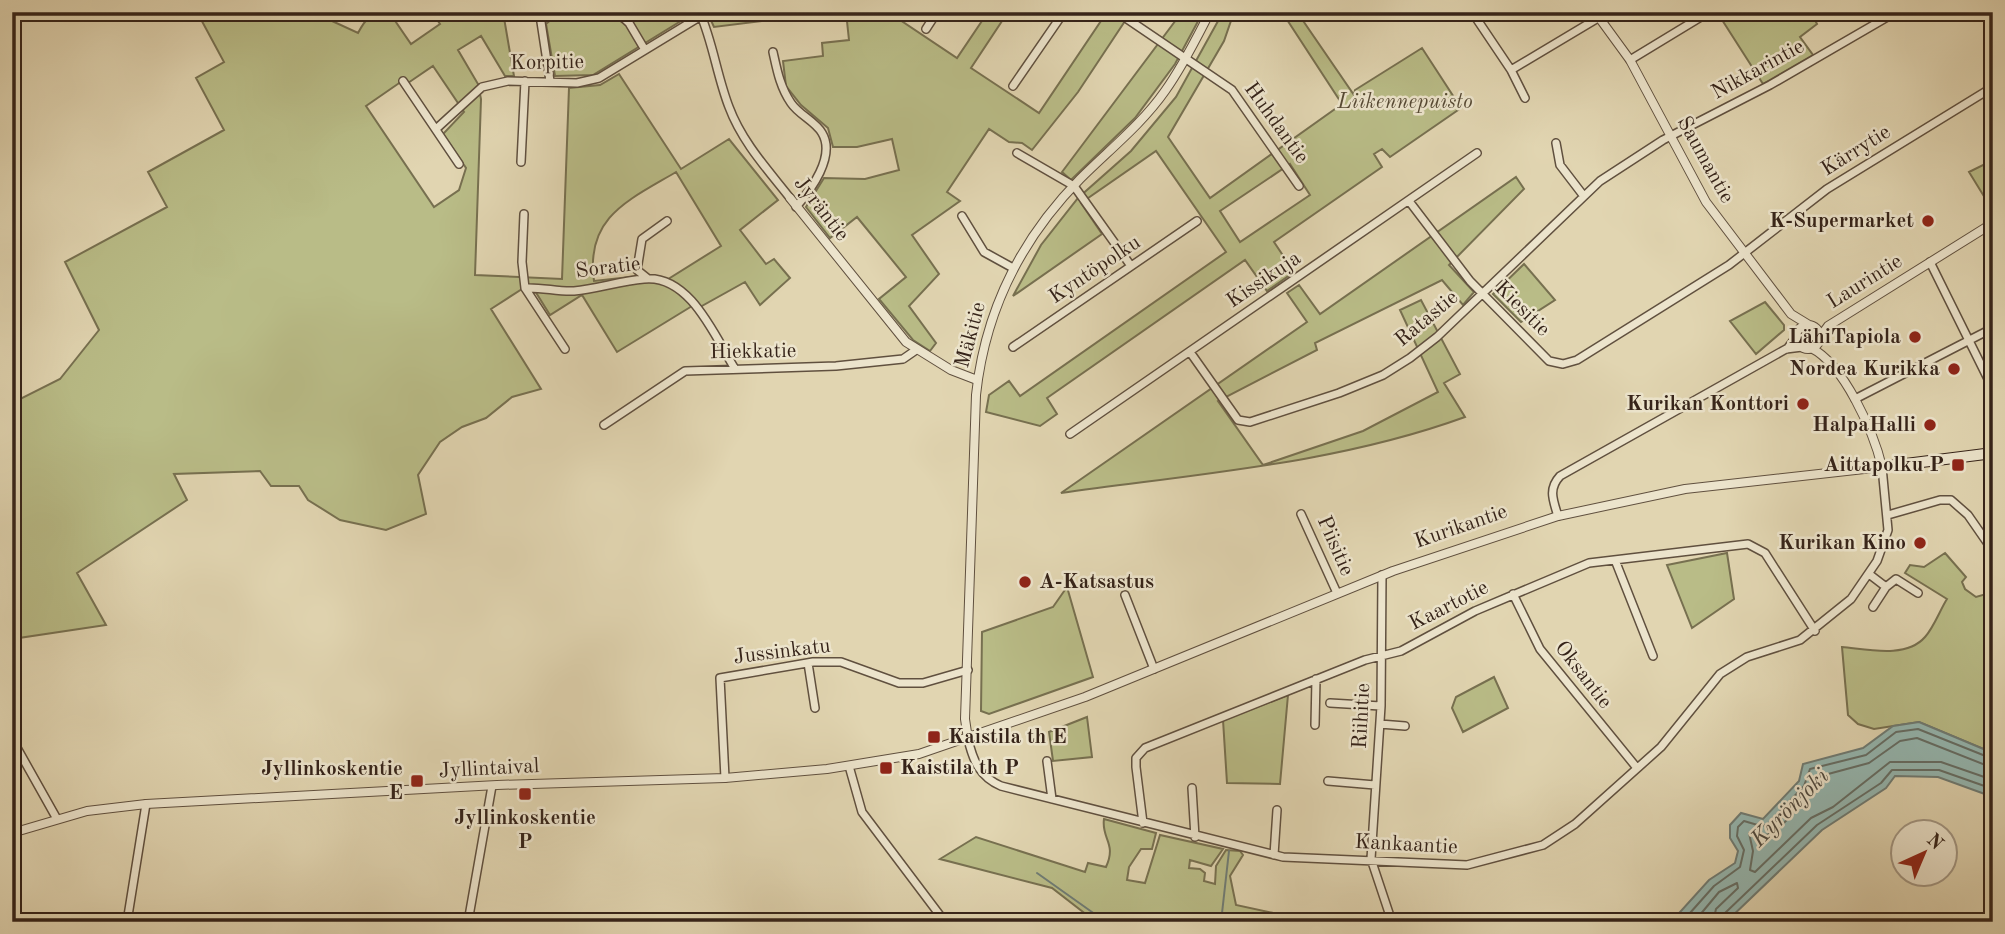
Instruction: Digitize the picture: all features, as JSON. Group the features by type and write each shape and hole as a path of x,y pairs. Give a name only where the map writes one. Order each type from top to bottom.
{"main road":[{"name":"Kurikantie","path":"1882,467 1993,453"}],"street":[{"path":"550,81 541,22 544,16 560,12"},
{"path":"617,12 629,23 645,50"},
{"path":"926,29 937,12"},
{"path":"1013,86 1063,12"},
{"name":"Huhdantie","path":"1118,12 1232,90 1299,186"},
{"name":"Mäkitie","path":"968,739 965,719 977,380 992,316 1013,268 1039,226 1074,186 1137,125 1165,92 1210,12"},
{"path":"1472,12 1511,70 1525,98"},
{"path":"1630,60 1709,12"},
{"name":"Nikkarintie","path":"1671,136 1770,85 1896,12"},
{"name":"Korpitie","path":"436,129 482,87 495,82 576,83 600,78 700,14"},
{"name":"Jyräntie","path":"700,14 729,107 744,139 906,342 951,370 977,380"},
{"path":"1511,70 1596,15"},
{"name":"Saumantie","path":"1596,15 1630,60 1706,202 1795,318 1812,326"},
{"path":"773,52 783,90 792,106 822,133 826,148 821,170 796,206"},
{"path":"403,80 459,164"},
{"path":"521,162 525,81"},
{"name":"Kärrytie","path":"1744,254 1827,189 1993,87"},
{"name":"Ratastie","path":"1190,352 1238,420 1250,422 1383,375 1437,337 1583,195 1671,136"},
{"path":"1556,143 1560,165 1583,195"},
{"path":"1017,153 1074,186 1131,266"},
{"name":"Kissikuja","path":"1070,435 1477,153"},
{"name":"Kiesitie","path":"1409,201 1452,260 1483,294 1549,361 1563,364 1577,360 1744,254"},
{"path":"524,214 522,262 525,288 565,349"},
{"path":"962,216 984,252 1013,268"},
{"path":"647,278 637,270 642,239 667,221"},
{"name":"Kyntöpolku","path":"1013,347 1197,221"},
{"name":"Laurintie","path":"1811,348 1828,326 1993,223"},
{"path":"1930,262 1993,389"},
{"name":"Soratie","path":"525,288 573,291 647,278 683,292 695,305 735,369"},
{"name":"Saumantie","path":"1795,318 1797,334"},
{"path":"1786,349 1797,334 1812,326 1820,339 1823,356"},
{"name":"Laurintie","path":"1812,326 1828,326"},
{"path":"1856,399 1993,328"},
{"path":"1797,334 1802,347"},
{"path":"1558,516 1552,495 1553,483 1560,476 1786,349 1811,348 1823,356 1856,399 1874,438 1882,467"},
{"name":"Hiekkatie","path":"604,425 685,371 836,366 903,359 916,350"},
{"name":"Kurikantie","path":"968,739 1154,669 1382,575 1558,516 1685,489 1882,467"},
{"name":"Kankaantie","path":"968,739 974,759 987,780 1143,824 1273,855 1326,860 1371,859 1467,865 1543,845 1574,824 1661,747 1720,674 1747,657 1800,640 1815,631 1851,599 1869,574 1885,544 1888,515 1882,467"},
{"path":"1888,515 1940,500 1951,500 1968,515 1993,551"},
{"name":"Piisitie","path":"1301,514 1337,593"},
{"name":"Kaartotie","path":"1143,824 1136,767 1139,753 1317,679 1382,655 1401,651 1513,594 1581,566 1748,544 1757,546 1765,553 1815,631"},
{"path":"1615,560 1653,656"},
{"path":"1869,574 1886,587"},
{"name":"Riihitie","path":"1371,859 1381,706 1382,575"},
{"path":"1873,607 1886,587 1896,579 1918,593"},
{"name":"Oksantie","path":"1513,594 1540,649 1637,768"},
{"path":"1125,595 1154,669"},
{"name":"Jussinkatu","path":"725,778 720,678 808,663 841,662 899,683 923,683 968,670"},
{"path":"808,663 815,708"},
{"path":"1315,724 1317,679"},
{"path":"1329,703 1381,706"},
{"path":"1380,724 1405,726"},
{"name":"Jyllintaival","path":"12,833 87,811 146,804 492,786 725,778 849,766 919,754 968,739"},
{"path":"12,740 58,819"},
{"path":"1048,761 1052,799"},
{"path":"849,766 862,812 944,922"},
{"path":"1328,782 1376,785"},
{"path":"468,922 492,786"},
{"path":"1192,788 1195,837"},
{"path":"127,922 146,804"},
{"path":"1273,855 1277,810"},
{"path":"1371,859 1390,916"}],"green space":[{"path":"197,12 319,12 319,15 358,33 370,17 389,12 411,44 440,24 432,12 503,12 514,76 505,76 481,36 458,50 478,84 481,99 475,275 562,279 569,88 600,85 619,74 681,169 729,139 778,200 740,230 766,264 774,259 790,278 760,305 745,282 700,307 697,303 617,352 582,295 550,315 535,291 522,289 491,309 541,389 512,397 486,418 462,427 440,442 418,475 426,514 386,530 340,520 308,500 299,486 271,486 260,471 174,474 187,500 77,573 106,625 12,639 12,403 60,379 99,330 65,262 167,207 148,172 224,130 196,78 224,62","holes":["433,66 464,112 443,134 466,168 459,190 434,207 366,106 405,79 408,83","676,172 721,246 665,281 639,276 594,281 596,241 604,226 627,202"]},
{"path":"584,12 609,13 622,22 640,12 686,12 689,16 593,75 555,76 546,24 553,18"},
{"path":"707,12 833,12 714,27"},
{"path":"846,12 888,12 957,58 988,12 1008,12 971,68 1039,113 1107,12 1131,12 1078,92 1032,150 1022,143 1009,142 989,129 947,192 960,201 912,235 939,274 909,306 936,343 930,351 913,340 879,299 906,277 857,217 830,238 806,207 824,178 865,179 899,170 892,139 857,147 833,147 828,128 801,105 786,86 783,61 823,56 822,43 849,40"},
{"path":"1182,12 1203,12 1175,64 1135,118 1071,180 1062,172"},
{"name":"Liikennepuisto","path":"1223,12 1234,12 1224,41 1168,137 1210,198 1342,104 1282,12 1297,12 1354,95 1355,90 1422,48 1461,108 1390,157 1382,149 1374,154 1382,167 1274,242 1294,272 1267,291 1245,260 1047,398 1057,414 1040,426 986,412 989,395 1009,381 1020,396 1226,252 1156,151 1081,203 1102,234 1013,296 1041,245 1078,198 1131,151 1176,97","holes":["1290,164 1310,195 1240,242 1220,211"]},
{"path":"1717,12 1811,12 1817,24 1800,37 1813,55 1763,84"},
{"path":"1993,160 1993,211 1969,172"},
{"path":"1516,177 1524,189 1449,265 1474,292 1463,305 1442,280 1315,343 1317,350 1218,401 1263,465 1363,431 1438,392 1400,310 1421,300 1460,374 1444,383 1465,417 1416,433 1316,457 1265,466 1061,493 1307,322 1287,293 1299,285 1320,314"},
{"path":"1524,264 1555,300 1521,322 1493,294"},
{"path":"1765,302 1784,325 1784,330 1756,354 1730,321"},
{"path":"1727,553 1734,599 1692,628 1667,565"},
{"path":"1945,553 1966,577 1962,582 1965,589 1976,597 1993,592 1993,753 1919,722 1874,729 1858,724 1848,715 1842,647 1874,651 1897,650 1917,644 1925,637 1947,599 1905,573 1910,565 1924,567"},
{"path":"1067,587 1093,677 989,714 981,711 982,632 1053,607"},
{"path":"1494,677 1508,708 1463,732 1452,708 1456,697"},
{"path":"1288,695 1280,784 1227,783 1223,720"},
{"path":"1087,717 1092,757 1053,761 1049,732"},
{"path":"1104,819 1156,833 1152,849 1141,849 1129,867 1127,880 1145,883 1160,835 1223,849 1211,866 1190,860 1189,868 1200,869 1205,873 1204,881 1215,884 1216,866 1226,850 1240,851 1243,855 1230,876 1236,905 1316,922 1096,922 1052,888 940,859 976,837 1085,872 1088,863 1106,867 1110,852"}],"water":[{"name":"Kyrönjoki","path":"1919,722 1993,753 1993,797 1938,777 1895,776 1886,788 1822,830 1726,922 1671,922 1709,880 1735,863 1738,851 1730,838 1730,825 1741,813 1763,819 1799,781 1803,764 1863,748 1893,726"}],"waterway":[{"path":"1221,922 1229,851"},
{"path":"1037,873 1106,922"}],"place":[{"name":"K-Supermarket","path":"1928,221"},
{"name":"LähiTapiola","path":"1915,337"},
{"name":"Nordea Kurikka","path":"1954,369"},
{"name":"Kurikan Konttori","path":"1803,404"},
{"name":"HalpaHalli","path":"1930,425"},
{"name":"Aittapolku P","path":"1958,465"},
{"name":"Kurikan Kino","path":"1920,543"},
{"name":"A-Katsastus","path":"1025,582"},
{"name":"Kaistila th E","path":"934,737"},
{"name":"Kaistila th P","path":"886,768"},
{"name":"Jyllinkoskentie E","path":"417,781"},
{"name":"Jyllinkoskentie P","path":"525,794"}]}
